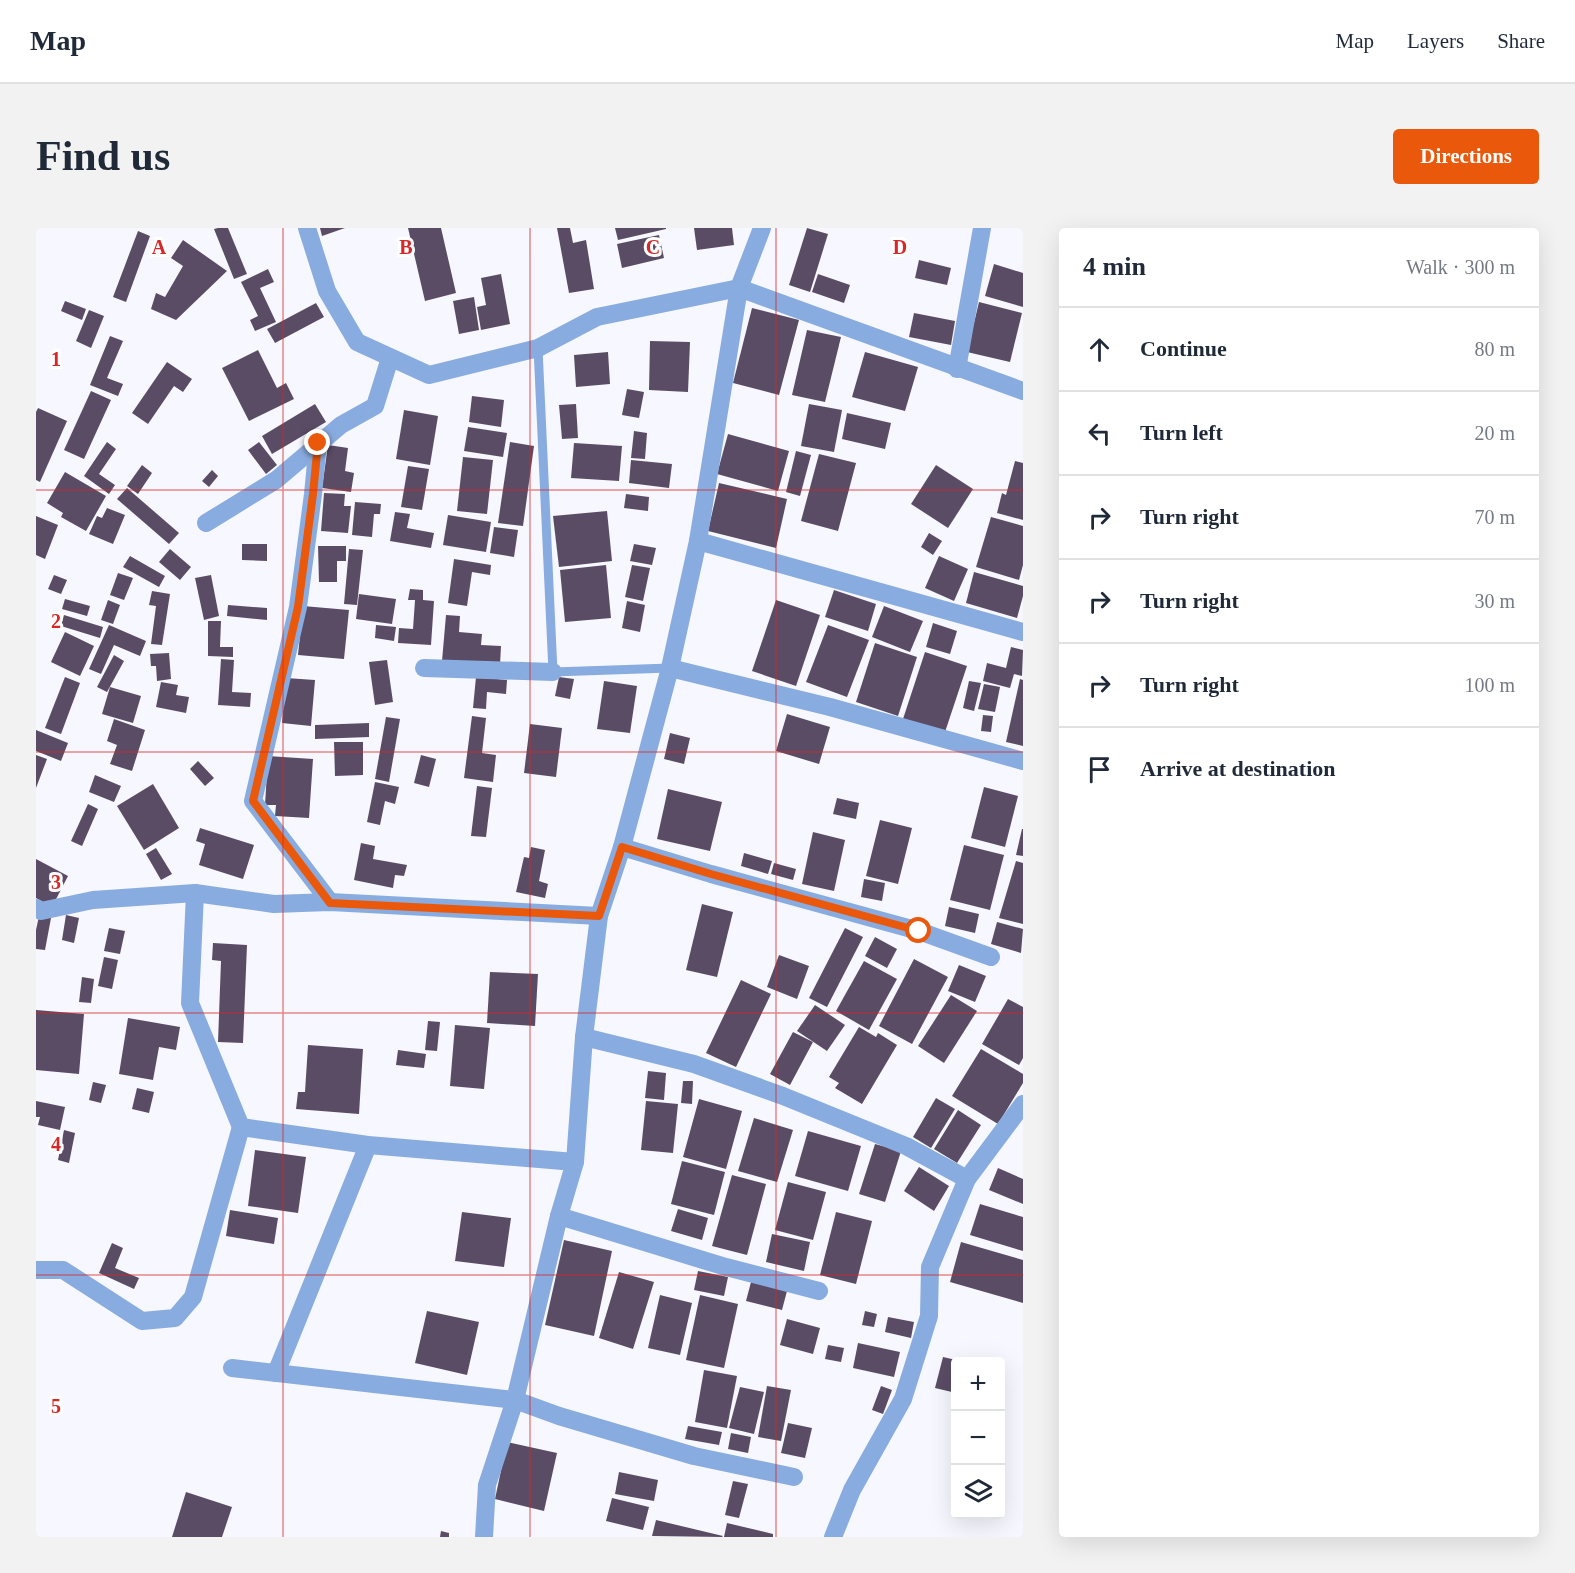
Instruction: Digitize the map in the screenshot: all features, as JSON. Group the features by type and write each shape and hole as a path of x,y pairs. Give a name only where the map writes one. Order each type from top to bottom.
{"street":[{"path":"307,228 327,291 357,342 429,375 538,348 597,317 739,288 957,369 1023,391"},
{"path":"484,1537 487,1485 515,1400 575,1162 584,1037 599,916 622,847 670,668 698,541 739,288 762,228"},
{"path":"957,369 982,228"},
{"path":"206,523 276,480 341,425 375,406 390,358"},
{"path":"318,443 298,607 253,801 330,903"},
{"path":"698,541 1023,632"},
{"path":"424,668 553,672"},
{"path":"670,668 830,707 1023,761"},
{"path":"622,847 919,931 991,957"},
{"path":"36,1269 63,1270 141,1321 175,1317 193,1297 241,1127 190,1003 195,893"},
{"path":"36,908 41,911 93,900 195,893 273,904 330,903 599,916"},
{"path":"584,1037 694,1064 783,1096 906,1146 968,1179"},
{"path":"833,1537 852,1490 903,1399 929,1316 930,1267 968,1179 1023,1104"},
{"path":"241,1127 368,1145 575,1162"},
{"path":"276,1373 368,1145"},
{"path":"560,1216 726,1268 819,1291"},
{"path":"232,1368 515,1400 559,1416 694,1456 794,1477"}],"lane":[{"path":"538,348 553,672 670,668"}],"building":[{"path":"228,228 247,274 234,279 214,229"},
{"path":"320,228 345,228 322,236"},
{"path":"408,228 441,228 456,293 425,301"},
{"path":"557,228 570,228 573,243 586,240 594,289 569,293"},
{"path":"615,228 666,228 666,229 618,240"},
{"path":"694,228 732,228 734,245 697,250"},
{"path":"807,228 828,234 810,292 789,285"},
{"path":"138,231 150,236 126,302 113,297"},
{"path":"659,235 664,258 622,268 617,244"},
{"path":"183,240 227,271 176,320 151,309 156,293 165,297 183,266 171,258"},
{"path":"919,260 951,268 947,285 915,278"},
{"path":"994,264 1023,273 1023,307 985,296"},
{"path":"268,269 274,282 260,288 276,322 255,331 250,320 258,316 241,282"},
{"path":"501,274 510,324 481,330 477,307 486,305 481,278"},
{"path":"818,274 850,285 844,303 812,292"},
{"path":"474,297 479,330 459,334 453,301"},
{"path":"65,301 86,309 82,320 61,311"},
{"path":"979,302 1022,313 1010,362 967,352"},
{"path":"316,303 324,317 275,343 267,329"},
{"path":"752,308 799,320 779,395 733,383"},
{"path":"89,310 104,316 91,348 76,341"},
{"path":"914,313 955,321 951,345 909,337"},
{"path":"807,330 841,337 825,402 792,395"},
{"path":"110,336 123,341 107,378 123,384 118,396 90,385"},
{"path":"650,341 690,342 688,392 649,390"},
{"path":"258,350 277,388 286,383 294,399 249,421 222,368"},
{"path":"608,352 610,384 576,387 574,355"},
{"path":"865,352 918,367 905,411 852,397"},
{"path":"167,362 192,379 183,392 174,386 148,424 132,413"},
{"path":"627,389 644,392 639,418 622,415"},
{"path":"91,391 111,400 84,459 64,450"},
{"path":"472,396 504,400 501,427 469,422"},
{"path":"315,404 326,422 272,454 262,436"},
{"path":"576,404 578,438 562,439 559,405"},
{"path":"809,404 842,410 834,452 801,446"},
{"path":"38,408 67,421 40,482 36,480 36,412"},
{"path":"404,410 438,416 430,465 396,459"},
{"path":"847,413 891,423 885,449 842,439"},
{"path":"468,427 507,433 503,457 464,451"},
{"path":"634,431 647,433 645,459 631,458"},
{"path":"728,434 789,451 778,491 717,474"},
{"path":"107,442 116,449 99,474 115,485 109,494 84,476"},
{"path":"259,442 277,465 266,474 248,450"},
{"path":"510,442 534,446 523,526 498,523"},
{"path":"574,443 622,446 619,481 571,478"},
{"path":"328,445 348,448 345,471 354,473 351,492 322,488"},
{"path":"796,451 811,455 800,496 786,492"},
{"path":"819,454 856,463 838,531 801,521"},
{"path":"463,457 493,460 487,514 457,511"},
{"path":"631,460 672,464 669,488 629,483"},
{"path":"1015,461 1023,463 1023,520 997,513 1002,493 1006,495"},
{"path":"142,465 152,473 138,494 127,486"},
{"path":"936,465 973,489 948,528 911,504"},
{"path":"408,466 429,469 422,510 401,507"},
{"path":"212,470 218,476 209,487 202,481"},
{"path":"65,472 106,496 86,531 61,517 63,513 47,503"},
{"path":"719,483 787,499 776,548 708,531"},
{"path":"127,488 179,533 169,544 117,499"},
{"path":"324,493 345,494 344,506 351,506 348,533 321,531"},
{"path":"626,494 649,497 648,511 624,508"},
{"path":"355,502 381,504 380,514 374,514 372,537 352,535"},
{"path":"107,508 125,515 113,544 89,534 97,516 102,518"},
{"path":"607,511 612,561 559,567 553,516"},
{"path":"395,512 410,514 407,528 434,533 431,548 390,541"},
{"path":"448,515 491,522 486,552 443,545"},
{"path":"36,516 58,525 45,559 36,555"},
{"path":"991,517 1023,526 1023,565 1019,580 976,567"},
{"path":"494,527 518,530 514,557 490,553"},
{"path":"929,533 942,541 933,555 921,547"},
{"path":"242,544 267,544 267,561 242,560"},
{"path":"634,544 656,548 652,565 630,561"},
{"path":"318,546 346,546 346,561 337,561 337,582 319,582"},
{"path":"170,549 191,567 180,580 159,562"},
{"path":"349,549 363,550 357,605 344,604"},
{"path":"130,556 165,576 159,587 123,567"},
{"path":"939,556 968,569 954,601 925,588"},
{"path":"454,559 491,565 490,575 472,572 467,606 448,603"},
{"path":"606,565 611,618 565,622 560,570"},
{"path":"632,565 650,568 643,601 625,597"},
{"path":"974,572 1023,586 1023,596 1017,618 966,603"},
{"path":"118,573 133,578 124,600 110,595"},
{"path":"54,575 67,580 61,594 48,589"},
{"path":"211,575 219,616 204,620 195,578"},
{"path":"410,589 423,590 423,600 434,601 431,645 398,643 399,628 413,629 415,600 408,600"},
{"path":"834,590 876,604 868,631 825,617"},
{"path":"152,591 170,594 162,645 151,644 156,606 149,605"},
{"path":"359,594 396,599 392,624 356,619"},
{"path":"65,599 90,606 87,616 62,609"},
{"path":"108,600 120,605 113,624 101,620"},
{"path":"776,600 820,615 796,686 752,671"},
{"path":"627,601 645,605 640,632 622,628"},
{"path":"228,605 267,608 267,620 227,616"},
{"path":"303,606 349,610 344,659 298,655"},
{"path":"884,606 923,621 910,652 872,637"},
{"path":"64,615 103,627 100,638 61,626"},
{"path":"446,615 460,616 459,632 482,634 481,645 501,646 500,665 442,661"},
{"path":"208,621 221,621 220,647 233,647 233,657 208,656"},
{"path":"933,623 957,631 950,654 926,647"},
{"path":"109,625 146,641 140,656 114,645 101,674 89,669"},
{"path":"376,625 396,627 394,641 375,638"},
{"path":"828,625 869,640 847,697 806,682"},
{"path":"65,632 94,646 80,676 51,662"},
{"path":"875,643 917,657 898,716 856,702"},
{"path":"1011,647 1023,650 1022,676 1014,674 1010,688 983,681 987,663 1006,668"},
{"path":"925,652 967,666 944,735 902,722"},
{"path":"169,653 171,679 157,681 156,666 151,666 150,654"},
{"path":"114,655 124,661 107,692 97,687"},
{"path":"221,659 234,660 232,692 251,693 250,707 218,705"},
{"path":"387,660 393,702 375,705 369,662"},
{"path":"65,677 80,683 61,734 45,728"},
{"path":"476,677 507,680 506,694 487,692 486,709 473,708"},
{"path":"559,677 574,679 570,699 555,696"},
{"path":"286,678 315,680 311,726 282,723"},
{"path":"1020,679 1023,680 1023,746 1006,742"},
{"path":"604,681 637,686 630,733 597,729"},
{"path":"969,681 981,683 974,711 963,708"},
{"path":"161,682 178,685 176,695 189,697 186,713 156,707"},
{"path":"984,684 1000,687 995,712 978,709"},
{"path":"110,687 141,696 133,723 102,714"},
{"path":"787,714 830,727 819,764 776,751"},
{"path":"983,715 993,716 991,732 981,731"},
{"path":"472,716 486,718 482,753 496,755 493,782 464,778"},
{"path":"386,717 400,719 389,782 375,779"},
{"path":"114,719 145,730 132,771 110,764 117,745 107,741"},
{"path":"369,723 369,737 315,739 315,725"},
{"path":"530,724 562,728 556,777 524,773"},
{"path":"36,730 68,743 61,761 36,751"},
{"path":"670,733 690,738 684,764 664,759"},
{"path":"334,742 363,742 363,775 335,776"},
{"path":"36,755 47,759 36,788"},
{"path":"421,755 436,759 429,787 414,783"},
{"path":"268,756 313,759 309,818 275,816 276,805 265,805"},
{"path":"198,761 214,778 205,786 190,769"},
{"path":"95,775 121,786 114,802 89,792"},
{"path":"375,782 399,787 395,804 385,801 380,825 367,822"},
{"path":"153,784 179,828 144,850 117,806"},
{"path":"477,786 492,788 486,837 471,836"},
{"path":"984,787 1018,796 1005,847 971,838"},
{"path":"668,789 722,802 710,851 657,839"},
{"path":"837,798 859,803 856,819 833,814"},
{"path":"88,804 98,809 82,846 71,841"},
{"path":"880,820 912,828 898,884 866,876"},
{"path":"200,828 254,845 243,879 199,865 205,844 196,841"},
{"path":"1023,829 1023,856 1016,855"},
{"path":"813,832 845,840 834,891 802,884"},
{"path":"361,843 375,846 373,859 407,865 404,876 395,875 393,888 354,880"},
{"path":"964,845 1004,855 990,910 950,900"},
{"path":"531,847 545,850 539,881 548,884 545,898 516,892 524,857 529,858"},
{"path":"156,848 172,874 161,880 146,854"},
{"path":"744,853 772,861 768,874 741,866"},
{"path":"36,859 68,876 52,907 36,898"},
{"path":"1016,861 1023,863 1023,924 999,918"},
{"path":"774,863 796,869 793,880 771,874"},
{"path":"864,879 885,883 882,901 861,897"},
{"path":"702,904 733,912 717,977 686,970"},
{"path":"949,907 979,914 975,933 945,926"},
{"path":"66,915 79,918 74,943 62,940"},
{"path":"39,916 51,918 45,950 36,949"},
{"path":"997,922 1023,929 1021,953 991,944"},
{"path":"109,928 125,931 120,954 104,951"},
{"path":"845,928 863,937 827,1007 809,998"},
{"path":"875,937 897,949 887,968 865,956"},
{"path":"213,943 247,945 243,1043 218,1042 221,961 212,960"},
{"path":"779,955 809,966 797,999 767,987"},
{"path":"104,957 118,960 112,989 98,986"},
{"path":"914,959 948,977 912,1044 879,1026"},
{"path":"864,961 897,979 869,1030 836,1011"},
{"path":"959,965 986,976 975,1002 948,991"},
{"path":"490,972 538,974 535,1026 487,1023"},
{"path":"82,977 94,979 91,1003 79,1002"},
{"path":"741,980 771,994 736,1067 706,1053"},
{"path":"951,995 977,1011 944,1063 918,1046"},
{"path":"1008,999 1023,1007 1023,1058 1019,1065 982,1044"},
{"path":"815,1005 845,1025 827,1051 797,1031"},
{"path":"36,1010 84,1014 79,1074 36,1070"},
{"path":"128,1018 180,1027 176,1050 159,1047 153,1080 119,1074"},
{"path":"428,1021 440,1022 437,1051 425,1050"},
{"path":"455,1025 490,1028 484,1089 450,1086"},
{"path":"859,1027 876,1037 878,1033 897,1045 862,1104 835,1088 839,1083 829,1077"},
{"path":"793,1032 813,1042 790,1085 770,1074"},
{"path":"308,1045 363,1049 359,1114 296,1109 298,1092 305,1092"},
{"path":"981,1049 1023,1074 1023,1083 998,1124 952,1096"},
{"path":"398,1050 426,1054 424,1068 396,1065"},
{"path":"648,1071 666,1073 664,1100 645,1098"},
{"path":"683,1081 693,1081 692,1104 681,1103"},
{"path":"93,1082 106,1085 101,1103 89,1100"},
{"path":"137,1088 154,1092 149,1113 132,1109"},
{"path":"936,1098 955,1109 931,1148 913,1137"},
{"path":"699,1099 742,1111 726,1169 683,1157"},
{"path":"36,1101 65,1107 60,1130 38,1125 40,1117 36,1117"},
{"path":"646,1101 678,1104 673,1153 641,1150"},
{"path":"958,1110 981,1125 957,1163 934,1149"},
{"path":"754,1118 793,1130 777,1182 738,1171"},
{"path":"64,1130 75,1133 69,1163 58,1160"},
{"path":"808,1131 861,1146 848,1191 795,1176"},
{"path":"875,1144 901,1151 885,1202 859,1194"},
{"path":"255,1150 306,1157 298,1213 248,1206"},
{"path":"682,1161 725,1172 714,1215 671,1204"},
{"path":"919,1167 949,1186 934,1211 904,1191"},
{"path":"998,1168 1023,1179 1023,1204 989,1190"},
{"path":"732,1175 766,1184 747,1255 712,1246"},
{"path":"788,1182 826,1192 813,1240 775,1230"},
{"path":"980,1204 1023,1217 1023,1251 970,1235"},
{"path":"678,1209 708,1218 702,1240 671,1231"},
{"path":"230,1210 278,1218 274,1244 226,1236"},
{"path":"462,1212 511,1218 504,1267 455,1261"},
{"path":"836,1212 872,1221 856,1284 820,1275"},
{"path":"772,1234 810,1242 804,1271 766,1262"},
{"path":"564,1240 612,1251 594,1336 545,1325"},
{"path":"961,1242 1023,1260 1023,1303 950,1282"},
{"path":"112,1243 123,1248 115,1268 139,1278 134,1289 99,1273"},
{"path":"698,1271 728,1277 724,1296 694,1290"},
{"path":"619,1272 654,1282 633,1349 599,1338"},
{"path":"751,1282 787,1291 782,1310 746,1301"},
{"path":"660,1295 692,1303 680,1355 648,1348"},
{"path":"700,1295 738,1304 724,1368 686,1360"},
{"path":"427,1311 479,1322 467,1375 415,1363"},
{"path":"865,1311 877,1314 874,1327 862,1325"},
{"path":"888,1317 914,1322 911,1338 885,1332"},
{"path":"787,1319 820,1328 813,1354 780,1345"},
{"path":"858,1343 900,1352 894,1377 853,1368"},
{"path":"828,1345 844,1348 841,1362 825,1359"},
{"path":"943,1357 951,1359 951,1392 935,1388"},
{"path":"704,1370 737,1376 727,1428 695,1422"},
{"path":"767,1386 791,1390 781,1441 758,1437"},
{"path":"881,1386 892,1390 883,1414 872,1410"},
{"path":"740,1387 764,1392 754,1434 729,1428"},
{"path":"788,1423 812,1428 805,1458 781,1453"},
{"path":"688,1426 722,1432 719,1445 685,1439"},
{"path":"731,1433 751,1437 748,1453 728,1449"},
{"path":"507,1442 557,1453 544,1511 495,1499"},
{"path":"619,1472 658,1480 654,1501 615,1494"},
{"path":"733,1481 748,1484 739,1518 725,1515"},
{"path":"186,1492 232,1507 222,1537 172,1537"},
{"path":"612,1498 649,1507 643,1530 606,1521"},
{"path":"656,1520 723,1536 652,1536"},
{"path":"727,1523 773,1534 773,1537 724,1537"},
{"path":"441,1531 449,1533 449,1537 440,1537"}],"route":[{"path":"318,443 298,607 253,801 330,903 599,916 622,847 919,931"}]}
